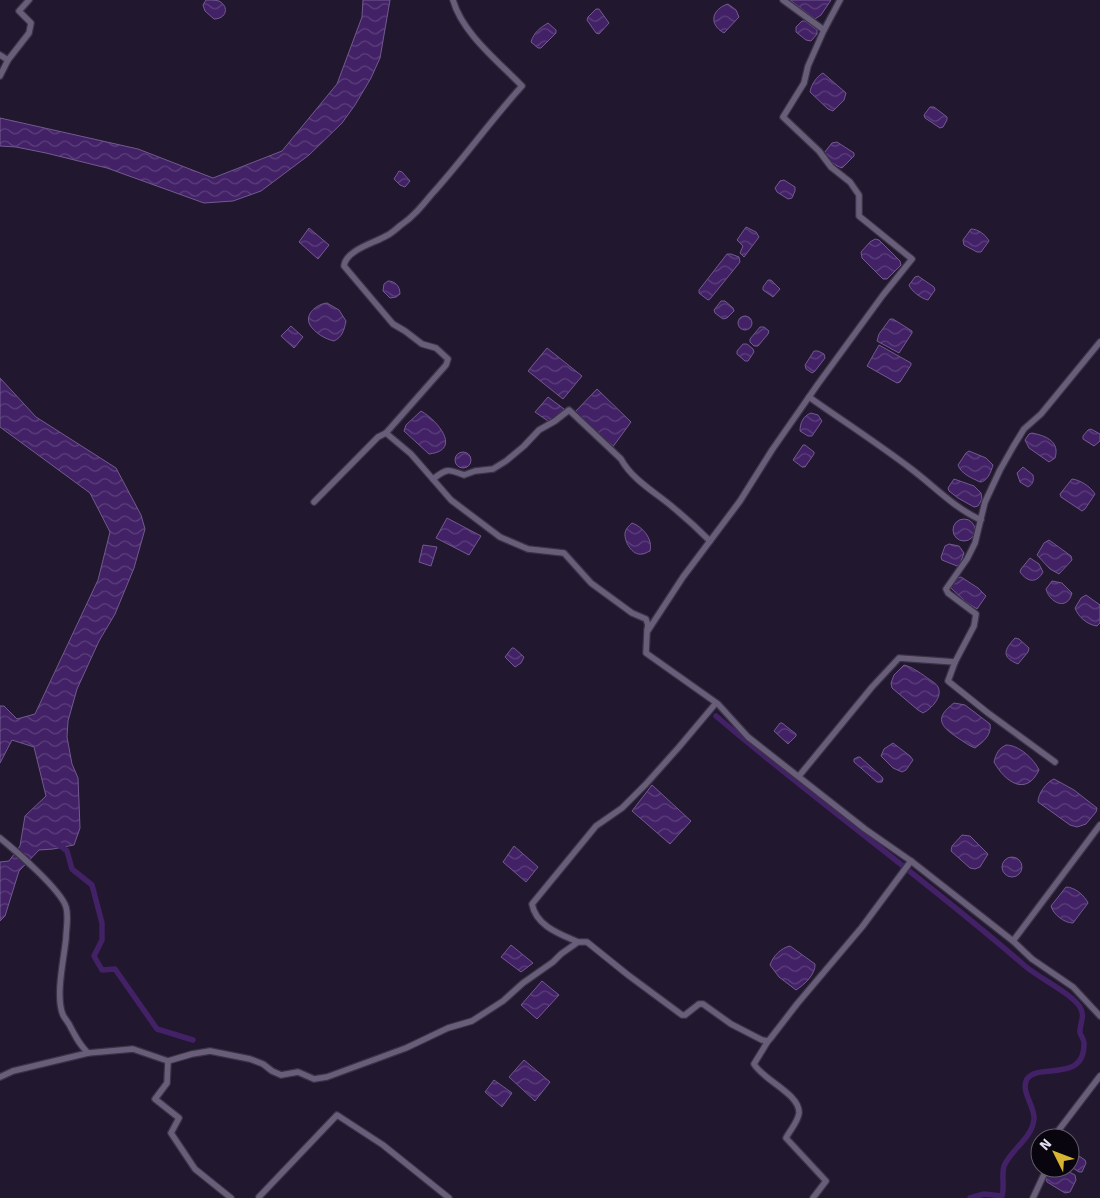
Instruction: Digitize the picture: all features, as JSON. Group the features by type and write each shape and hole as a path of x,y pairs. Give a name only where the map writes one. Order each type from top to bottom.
{"street":[{"path":"0,76 8,60 29,33 31,23 19,11 29,0"},
{"path":"314,502 378,436 386,433 442,370 448,359 436,348 422,344 393,324 345,268 344,262 366,244 387,236 408,220 444,181 482,136 500,110 522,86 476,39 459,15 453,0"},
{"path":"783,0 824,30"},
{"path":"646,632 683,577 740,501 772,450 809,397 883,295 912,259 859,216 859,195 850,182 831,167 819,151 784,117 804,82 808,66 840,0"},
{"path":"0,55 8,60"},
{"path":"1055,762 950,684 948,678 954,662 974,626 976,614 948,593 946,589 967,559 975,542 985,502 991,488 1024,430 1041,414 1100,342"},
{"path":"809,397 908,466 955,504 981,520"},
{"path":"433,480 442,472 449,470 464,475 475,471 493,469 517,453 538,430 555,421 569,410 621,459 638,479 674,508 710,541"},
{"path":"386,433 411,454 451,500 500,537 528,549 564,554 591,582 632,613 646,619 648,625 646,653 716,703 748,737 865,829 1013,941 1032,958 1073,987 1100,1016"},
{"path":"799,776 872,687 899,658 954,662"},
{"path":"716,703 646,784 622,808 596,826 532,904 534,913 547,928 578,942 588,942 634,980 682,1015 685,1016 699,1004 702,1004 732,1024 762,1040 768,1041"},
{"path":"1013,941 1100,825"},
{"path":"0,838 62,898 67,918 60,1002 63,1015 78,1043 88,1053"},
{"path":"813,1198 826,1181 786,1138 799,1114 796,1102 766,1077 754,1064 768,1041 862,926 910,862"},
{"path":"0,1077 12,1071 88,1053 133,1049 168,1061 210,1051 250,1059 263,1064 281,1075 298,1072 314,1079 327,1077 406,1048 448,1028 472,1020 503,1001 553,962 560,954 578,942"},
{"path":"168,1061 167,1083 155,1099 179,1118 171,1133 195,1169 231,1198"},
{"path":"1060,1128 1100,1076"},
{"path":"259,1198 338,1116 382,1145 449,1198"},
{"path":"1033,1198 1043,1178"}],"water":[{"path":"206,0 222,3 225,6 224,15 214,19 205,11 203,5"},
{"path":"363,0 390,0 380,58 371,78 342,123 309,155 261,191 233,201 204,203 107,168 46,153 0,146 0,118 138,149 213,178 282,151 337,84 362,17"},
{"path":"790,0 831,0 821,15 815,19"},
{"path":"728,4 736,10 739,17 724,33 716,25 714,17 718,9"},
{"path":"596,9 599,9 609,23 599,34 596,33 587,20"},
{"path":"802,21 805,21 817,30 817,34 811,41 806,40 796,32 796,27"},
{"path":"548,23 556,30 556,33 541,48 538,48 531,42 532,39"},
{"path":"823,73 846,93 844,100 833,111 828,109 810,92 815,81"},
{"path":"930,107 934,107 947,117 943,127 940,128 925,118 924,115"},
{"path":"837,142 854,153 854,156 842,168 827,158 824,153 832,143"},
{"path":"399,171 410,181 405,187 394,179"},
{"path":"784,180 795,187 792,198 788,199 777,192 775,188 780,181"},
{"path":"746,227 756,232 759,237 744,257 740,253 743,246 737,240"},
{"path":"309,228 329,245 318,259 299,242"},
{"path":"971,229 981,233 989,241 981,252 977,252 964,245 963,240"},
{"path":"875,239 879,240 900,261 901,265 887,279 883,279 862,258 861,252"},
{"path":"727,254 739,257 740,262 708,300 699,293 699,290"},
{"path":"918,276 934,287 935,290 928,300 917,294 909,285"},
{"path":"768,280 771,280 780,289 773,297 763,290"},
{"path":"388,281 398,286 400,294 396,297 390,298 383,291 384,284"},
{"path":"721,301 725,301 734,311 727,318 723,319 714,310"},
{"path":"327,303 339,310 346,321 339,338 334,341 317,333 309,321 312,310 319,305"},
{"path":"742,316 748,316 752,323 748,330 742,330 738,326 738,320"},
{"path":"890,319 912,331 899,353 877,341 879,334"},
{"path":"291,326 303,337 294,348 281,336"},
{"path":"760,327 764,327 769,331 758,346 754,346 750,339"},
{"path":"743,344 747,344 754,352 748,361 745,361 737,354 737,351"},
{"path":"879,345 911,363 900,382 897,383 867,366"},
{"path":"547,348 582,376 563,399 528,371"},
{"path":"814,351 824,354 825,358 812,373 806,369 805,365"},
{"path":"0,378 36,417 116,468 141,515 145,529 134,568 115,614 99,641 77,689 68,721 67,737 72,764 78,778 80,828 74,845 39,850 19,871 5,916 0,921 0,862 9,861 20,846 25,816 46,796 34,747 12,740 0,763 0,706 4,706 17,719 35,714 98,580 110,532 90,493 0,427"},
{"path":"597,389 631,422 612,448 574,413"},
{"path":"548,397 564,409 551,421 535,412"},
{"path":"421,411 434,421 444,434 446,441 444,447 439,451 429,454 404,431 406,425"},
{"path":"811,413 818,415 822,421 812,436 808,436 800,431 800,428 804,418"},
{"path":"1091,429 1100,434 1100,441 1094,446 1083,439 1083,436"},
{"path":"1032,433 1047,438 1054,444 1056,448 1055,458 1049,462 1029,448 1025,440"},
{"path":"803,445 814,452 805,467 802,467 793,460"},
{"path":"969,451 986,458 993,465 988,476 982,482 967,475 958,465"},
{"path":"460,452 466,452 471,457 469,466 460,468 455,463 455,457"},
{"path":"1023,467 1033,475 1033,482 1028,487 1020,482 1017,473"},
{"path":"954,479 974,486 981,493 982,499 978,506 974,507 949,491 948,488"},
{"path":"1072,479 1085,484 1095,494 1082,511 1061,497 1060,494"},
{"path":"447,518 481,536 469,555 436,538"},
{"path":"964,519 972,522 975,530 972,538 964,541 956,538 953,530 956,522"},
{"path":"632,523 640,527 649,538 650,551 638,554 629,547 625,533"},
{"path":"1049,540 1071,556 1072,560 1059,574 1050,569 1037,555 1044,543"},
{"path":"949,544 959,546 964,553 960,564 957,566 942,560 941,557 945,546"},
{"path":"423,545 437,547 431,566 419,562"},
{"path":"1030,558 1039,564 1043,572 1035,580 1029,580 1020,572"},
{"path":"961,577 978,588 986,596 977,609 951,588 951,585 957,578"},
{"path":"1052,581 1062,583 1072,593 1070,599 1062,604 1051,598 1046,589"},
{"path":"1086,595 1100,605 1100,623 1097,626 1084,620 1075,608 1081,598"},
{"path":"1015,638 1019,639 1029,648 1018,664 1009,659 1006,653 1008,646"},
{"path":"512,648 524,657 521,663 515,667 505,657"},
{"path":"904,665 918,672 938,687 938,699 933,706 923,713 892,688 891,683 894,675"},
{"path":"954,703 965,705 990,724 990,732 984,741 975,748 952,734 942,722 944,713"},
{"path":"780,723 796,734 788,744 774,731"},
{"path":"893,743 913,760 906,770 902,772 893,768 881,756 884,749"},
{"path":"1006,745 1021,750 1037,766 1039,770 1028,783 1016,784 1004,775 994,762 998,752"},
{"path":"858,757 882,777 882,782 877,782 854,762 854,759"},
{"path":"1054,779 1074,790 1097,808 1086,824 1077,827 1070,825 1038,802 1039,795 1043,789"},
{"path":"652,785 691,821 670,844 632,811"},
{"path":"962,835 970,836 988,854 980,867 970,868 951,851 952,846"},
{"path":"514,846 538,867 526,882 503,862"},
{"path":"1012,857 1019,860 1022,867 1019,874 1012,877 1005,874 1002,867 1005,860"},
{"path":"1066,887 1079,892 1088,903 1073,923 1059,918 1051,906"},
{"path":"511,945 533,963 521,972 501,957"},
{"path":"790,946 815,964 812,975 796,990 779,977 770,965 778,953"},
{"path":"542,981 559,995 537,1019 521,1005"},
{"path":"524,1060 550,1082 535,1101 509,1077"},
{"path":"494,1080 512,1093 502,1107 485,1092"},
{"path":"1080,1157 1086,1163 1082,1172 1080,1172"},
{"path":"1046,1178 1076,1178 1076,1180 1070,1192 1065,1193 1047,1182"}],"waterway":[{"path":"716,716 949,902 1031,971 1070,996 1080,1007 1082,1011 1080,1033 1084,1043 1082,1056 1077,1064 1069,1068 1033,1074 1027,1079 1025,1084 1026,1094 1034,1114 1034,1119 1029,1132 1004,1166 1002,1196 984,1194 970,1198"},
{"path":"57,843 67,851 72,869 92,885 102,923 102,940 94,956 102,970 115,969 157,1029 193,1040"}]}
